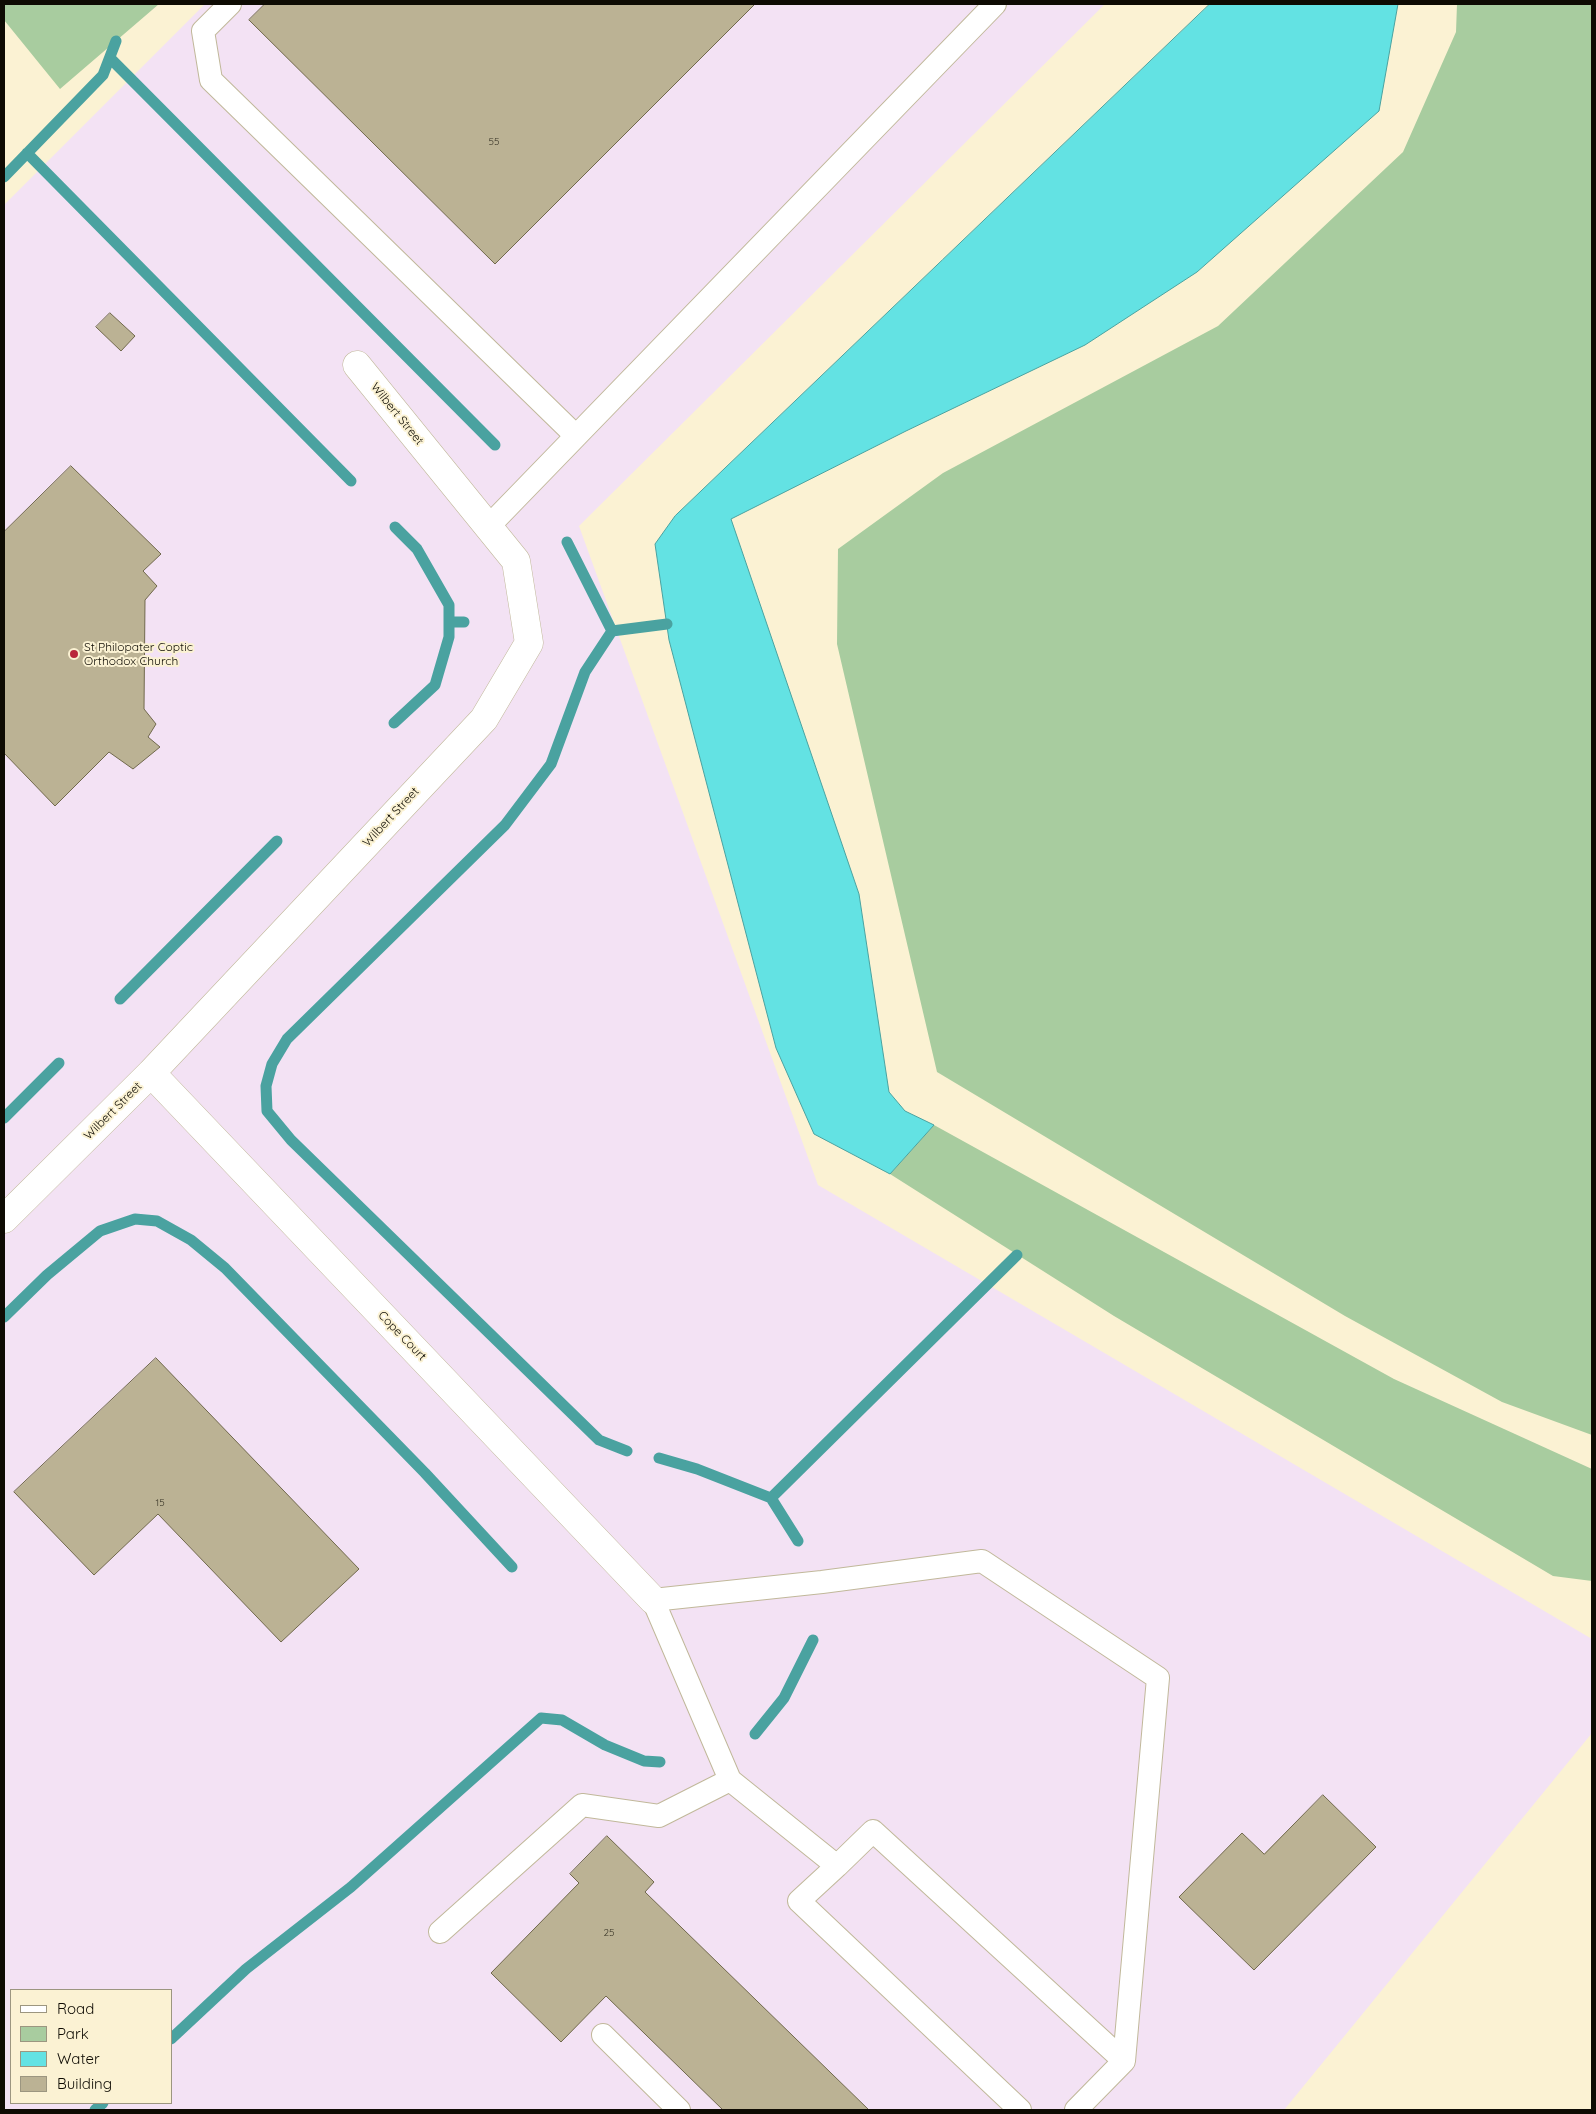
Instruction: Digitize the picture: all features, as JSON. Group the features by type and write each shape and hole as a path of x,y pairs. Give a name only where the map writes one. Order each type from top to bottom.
{"street":[{"name":"Wilbert Street","path":"4,1219 151,1073 484,719 528,643 516,561 357,365"},
{"name":"Cope Court","path":"151,1073 653,1600"}],"lane":[{"path":"230,4 203,31 211,80 576,436"},
{"path":"488,527 995,4"},
{"path":"837,1866 730,1780 653,1600 822,1582 982,1561 1158,1678 1124,2061 1076,2110"},
{"path":"440,1932 582,1805 659,1816 730,1780"},
{"path":"1020,2110 800,1901 873,1831 1124,2061"},
{"path":"603,2035 679,2110"}],"shaded area":[{"path":"205,4 1105,4 579,526 818,1185 1592,1639 1592,1733 1284,2110 4,2110 4,205"}],"green space":[{"path":"4,4 159,4 60,89 4,20"},
{"path":"1457,4 1592,4 1592,1435 1502,1402 1345,1316 937,1072 837,644 838,549 943,473 1218,326 1403,152 1456,32"},
{"path":"934,1125 1394,1379 1592,1469 1592,1581 1553,1576 1114,1316 890,1174"}],"water":[{"path":"1210,4 1398,4 1379,111 1197,272 1085,345 906,431 731,519 859,894 889,1092 905,1111 934,1125 890,1174 814,1134 776,1048 669,640 655,544 675,516"}],"building":[{"path":"265,4 755,4 495,264 249,20"},
{"path":"110,313 135,336 121,351 96,327"},
{"name":"St Philopater Coptic Orthodox Church","path":"71,466 161,554 143,571 157,586 145,600 144,709 156,724 148,737 160,747 133,769 109,752 55,806 4,753 4,532"},
{"path":"156,1358 359,1569 281,1642 158,1514 94,1575 14,1492"},
{"path":"1323,1795 1376,1847 1254,1970 1179,1897 1242,1833 1264,1854"},
{"path":"607,1836 654,1882 645,1892 869,2110 723,2110 606,1996 561,2042 491,1973 579,1883 570,1874"}],"waterway":[{"path":"4,177 103,75 116,41"},
{"path":"110,58 495,445"},
{"path":"27,153 351,481"},
{"path":"394,723 435,685 449,637 449,605 417,549 395,527"},
{"path":"567,542 612,631 585,672 551,764 505,825 287,1039 272,1064 266,1086 267,1111 291,1140 599,1440 627,1451"},
{"path":"449,622 464,622"},
{"path":"612,631 667,624"},
{"path":"120,999 277,841"},
{"path":"4,1118 59,1063"},
{"path":"4,1317 47,1275 100,1231 135,1219 157,1221 191,1240 225,1268 425,1473 512,1567"},
{"path":"771,1498 1017,1255"},
{"path":"659,1458 697,1469 771,1498 798,1541"},
{"path":"755,1734 784,1698 813,1640"},
{"path":"172,2038 246,1969 351,1887 541,1718 562,1720 605,1745 644,1761 660,1762"},
{"path":"95,2110 102,2104"}],"place":[{"name":"St Philopater Coptic Orthodox Church","path":"74,654"}]}
